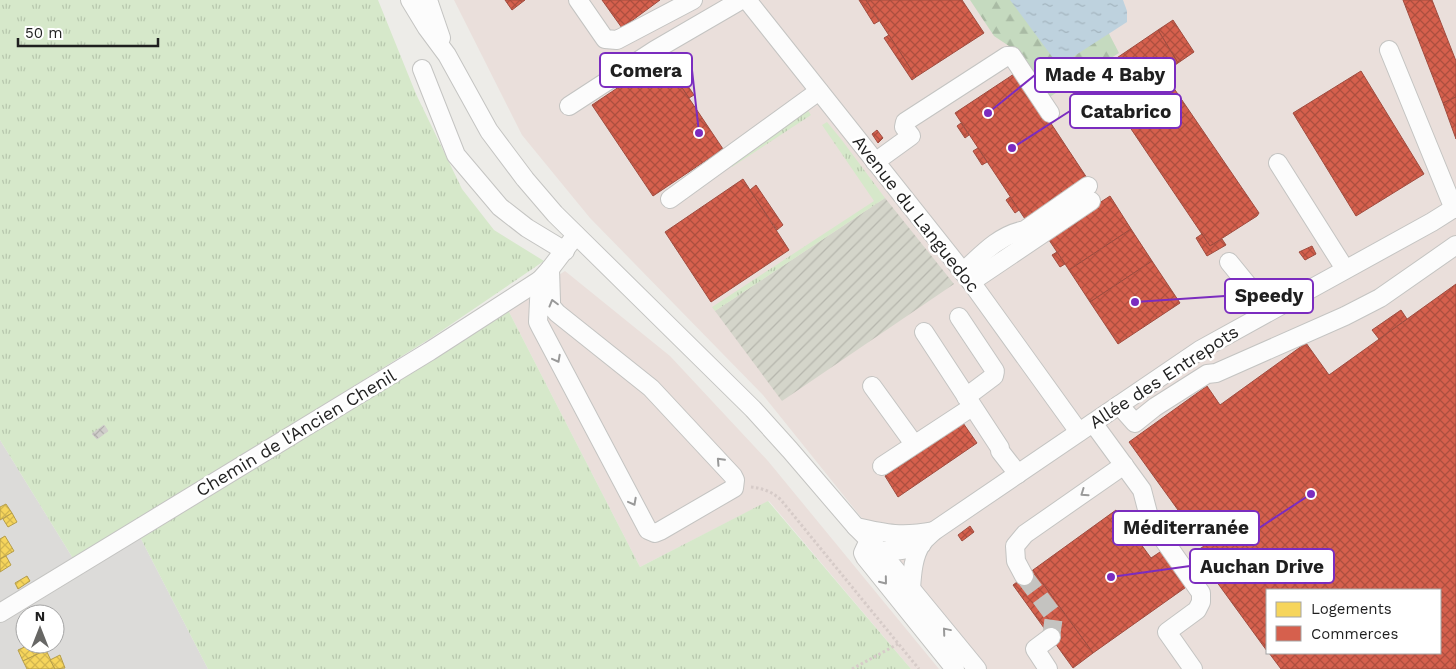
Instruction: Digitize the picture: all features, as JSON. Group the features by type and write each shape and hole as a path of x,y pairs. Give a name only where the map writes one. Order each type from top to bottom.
{"street":[{"path":"410,0 427,28 447,55 489,131 525,179 555,214 753,409 874,545 977,669"},
{"path":"428,0 447,55"},
{"path":"578,0 605,39 610,40 617,40 693,0"},
{"path":"569,106 655,50 741,0"},
{"name":"Avenue du Languedoc","path":"747,0 1086,427 1124,465 1142,490 1148,513 1156,529 1201,593 1201,602 1197,610 1167,632 1193,669"},
{"path":"1390,50 1455,208"},
{"path":"875,162 911,136 904,127 905,122 1007,56 1012,56 1050,113"},
{"path":"422,69 456,155 500,207 527,228 565,251"},
{"path":"670,199 819,91"},
{"path":"1278,163 1345,270"},
{"path":"967,277 1089,193"},
{"name":"Allée des Entrepots","path":"928,538 1200,350 1455,208"},
{"name":"Chemin de l'Ancien Chenil","path":"0,613 430,351 545,274 565,251 576,234"},
{"path":"1119,405 1136,423 1155,407 1207,374 1216,373 1345,316 1380,298 1456,245"},
{"path":"1229,262 1269,311"},
{"path":"545,274 552,306 557,313 650,388 733,476 734,488 660,532 655,533 648,530 538,322 545,274"},
{"path":"882,466 969,402 994,376 995,371 958,317"},
{"path":"547,339 574,327"},
{"path":"924,332 1000,448 1000,451 1018,474"},
{"path":"872,386 914,444"},
{"path":"1024,576 1016,561 1015,546 1025,534 1124,465"},
{"path":"856,527 887,534 928,538"},
{"path":"874,545 898,551 909,549 928,538"},
{"path":"911,589 913,566 928,538"},
{"path":"874,545 863,553 865,557 955,669"},
{"path":"1048,669 1034,649 1051,637"}],"path":[{"path":"735,485 762,488 781,500 919,669"},
{"path":"852,669 898,644"}],"shaded area":[{"path":"454,0 1456,0 1456,669 986,669 763,395 590,218 522,135"},
{"path":"885,198 954,284 782,401 715,311"},
{"path":"565,271 670,356 768,461 939,669 911,669 769,501 640,567 507,308"},
{"path":"0,440 74,560 0,605"},
{"path":"139,535 208,669 0,669 0,623 15,614 15,654 65,654 65,604 30,604"}],"green space":[{"path":"0,0 378,0 416,94 462,189 494,230 544,261 431,338 74,560 0,440"},
{"path":"970,0 1022,0 1105,26 1119,53 1048,98 1015,50 994,36"},
{"path":"807,109 811,115 732,167 730,162"},
{"path":"827,122 885,198 715,311 712,307 874,201 822,125"},
{"path":"507,308 640,567 768,501 911,669 208,669 139,535"}],"water":[{"path":"1010,0 1123,0 1127,11 1127,22 1065,62 1053,58"}],"building: Logements":[{"path":"6,504 12,513 0,520 0,507"},
{"path":"12,513 17,522 8,527 3,519"},
{"path":"5,536 14,551 0,559 0,539"},
{"path":"6,556 11,565 0,572 0,559"},
{"path":"27,576 30,581 18,589 15,583"},
{"path":"20,654 38,654 23,661"},
{"path":"38,654 48,654 55,669 27,669 23,661"},
{"path":"60,655 65,668 55,669 50,660"}],"building: Commerces":[{"path":"505,0 525,0 512,10"},
{"path":"602,0 660,0 622,28"},
{"path":"859,0 866,0 879,21 874,24"},
{"path":"866,0 962,0 984,33 916,77"},
{"path":"1403,0 1432,0 1456,61 1456,97 1443,103"},
{"path":"1173,20 1194,52 1178,63 1158,30"},
{"path":"1158,30 1178,63 1115,106 1108,96 1085,111 1071,89"},
{"path":"889,35 916,77 912,80 884,38"},
{"path":"667,55 694,95 689,98 662,58"},
{"path":"662,58 723,149 653,196 592,105"},
{"path":"1361,71 1424,174 1356,216 1293,113"},
{"path":"1017,72 1087,178 1025,219 955,113"},
{"path":"1171,84 1259,213 1210,246 1123,117"},
{"path":"1456,97 1456,139 1443,103"},
{"path":"961,123 969,135 965,138 957,126"},
{"path":"877,130 883,138 878,143 872,134"},
{"path":"978,148 987,162 982,165 973,151"},
{"path":"743,179 789,250 711,302 665,232"},
{"path":"756,185 783,225 777,230 750,190"},
{"path":"1110,196 1131,229 1069,270 1047,237"},
{"path":"1010,197 1019,210 1015,213 1006,200"},
{"path":"1131,229 1152,261 1090,302 1069,270"},
{"path":"1202,234 1210,246 1222,239 1226,245 1207,256 1196,238"},
{"path":"1312,246 1316,254 1305,260 1299,252"},
{"path":"1057,252 1065,264 1060,267 1052,255"},
{"path":"1152,261 1180,303 1118,344 1090,302"},
{"path":"1456,284 1456,669 1281,669 1270,654 1441,654 1441,589 1266,589 1266,650 1195,552 1204,546 1129,442 1207,386 1220,405 1306,343 1329,375"},
{"path":"1401,310 1407,319 1379,339 1372,330"},
{"path":"963,423 977,443 898,497 885,476"},
{"path":"1116,510 1151,558 1163,550 1189,585 1093,653 1033,570"},
{"path":"970,526 974,532 962,541 958,535"},
{"path":"1033,570 1093,653 1073,668 1013,585"}],"building: Autres":[{"path":"104,425 108,431 97,439 92,434"}],"tunnel":[{"path":"1024,576 1054,616 1051,637"}],"place":[{"name":"Made 4 Baby","path":"988,113"},
{"name":"Comera","path":"699,133"},
{"name":"Catabrico","path":"1012,148"},
{"name":"Speedy","path":"1135,302"},
{"name":"Méditerranée","path":"1311,494"},
{"name":"Auchan Drive","path":"1111,577"}]}
